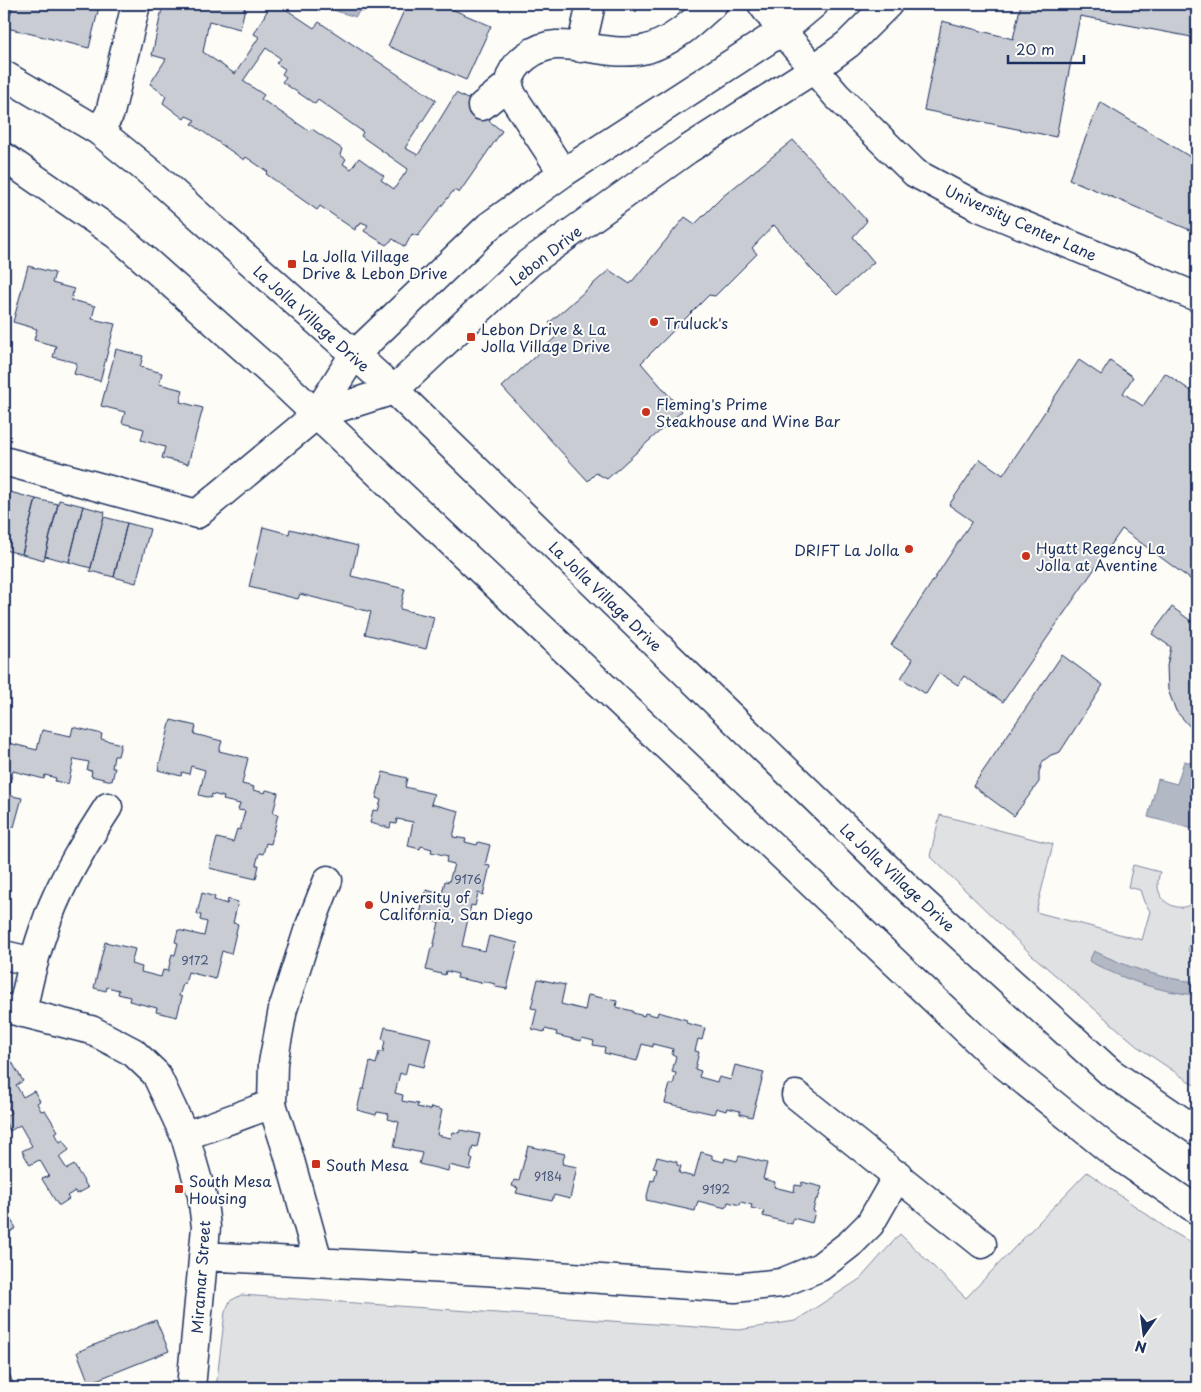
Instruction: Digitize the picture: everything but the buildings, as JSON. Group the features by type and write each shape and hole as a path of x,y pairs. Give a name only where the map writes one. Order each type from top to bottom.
{"main road":[{"path":"99,131 110,113 136,4"},
{"path":"581,48 591,4"},
{"path":"482,106 509,84 515,68 526,57 541,48 555,45 616,52 649,48 678,35 713,4"},
{"name":"University Center Lane","path":"762,4 782,31 836,95 915,173 960,199 1197,297"},
{"path":"4,461 197,514 316,414 354,356 378,330 489,226 563,173 782,31 814,4"},
{"name":"Lebon Drive","path":"316,414 394,390 529,263 687,150 814,69 848,44 888,4"},
{"name":"La Jolla Village Drive","path":"4,75 99,131 157,178 394,390 914,894 1110,1072 1197,1131"},
{"path":"509,84 512,95 563,173"},
{"path":"4,157 117,235 282,382 996,1058 1111,1151 1197,1210"},
{"path":"13,1010 34,962 53,905 80,850 108,806"},
{"path":"318,1261 288,1153 272,1104 273,1063 283,1009 308,931 328,880"},
{"path":"4,955 34,962"},
{"name":"Miramar Street","path":"13,1010 91,1030 133,1052 156,1074 185,1136 202,1194 206,1227 191,1388"},
{"path":"796,1095 982,1244"},
{"path":"185,1136 272,1104"},
{"path":"203,1256 318,1261 735,1288 781,1283 820,1267 852,1243 870,1224 898,1175"}],"shaded area":[{"path":"319,4 367,4 363,12 359,11 356,17"},
{"path":"1184,761 1197,764 1197,830 1148,817 1158,779 1177,784"},
{"path":"940,815 1053,844 1036,912 1142,940 1150,911 1144,902 1140,890 1128,887 1133,865 1160,872 1159,892 1162,898 1171,905 1177,907 1188,906 1197,898 1197,921 1188,951 1197,953 1197,1087 1141,1049 1032,955 930,856"},
{"path":"1094,951 1144,971 1170,978 1197,982 1197,995 1155,988 1114,973 1089,961"},
{"path":"1087,1172 1166,1228 1197,1246 1197,1388 216,1388 225,1312 230,1301 241,1295 739,1330 795,1321 860,1279 900,1234 966,1298"}],"place":[{"name":"La Jolla Village Drive & Lebon Drive","path":"292,264"},
{"name":"Truluck's","path":"654,322"},
{"name":"Lebon Drive & La Jolla Village Drive","path":"471,337"},
{"name":"Fleming's Prime Steakhouse and Wine Bar","path":"646,412"},
{"name":"DRIFT La Jolla","path":"909,549"},
{"name":"Hyatt Regency La Jolla at Aventine","path":"1026,556"},
{"name":"University of California, San Diego","path":"369,905"},
{"name":"South Mesa","path":"316,1164"},
{"name":"South Mesa Housing","path":"179,1189"}]}
